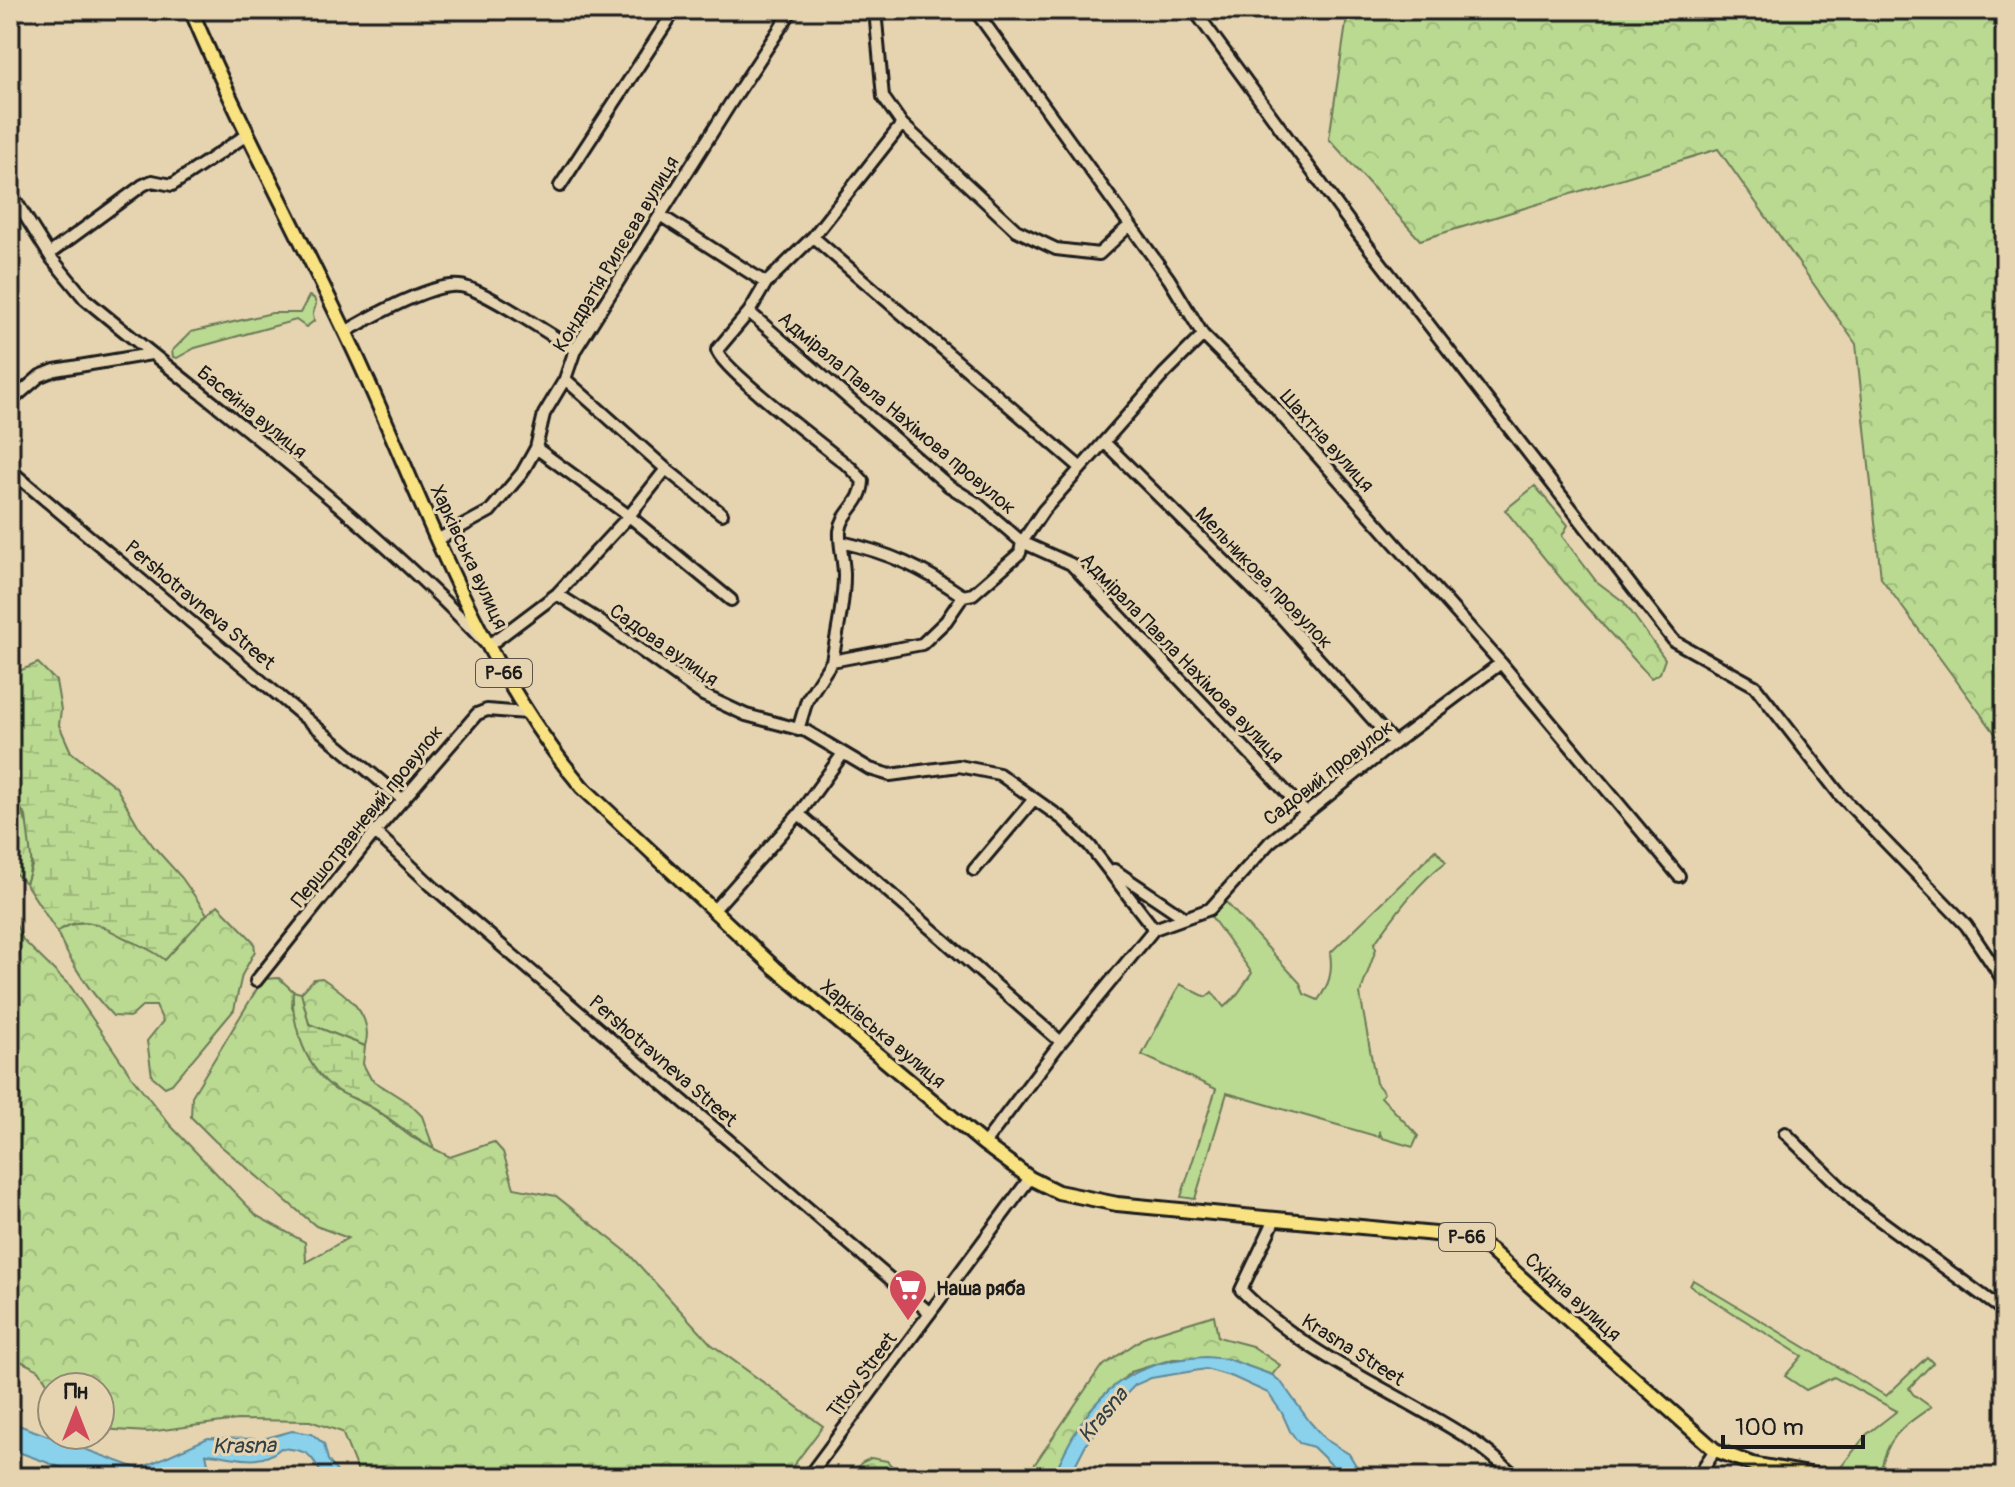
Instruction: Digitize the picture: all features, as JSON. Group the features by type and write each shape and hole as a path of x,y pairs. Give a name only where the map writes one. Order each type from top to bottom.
{"main road":[{"name":"Харківська вулиця","path":"191,10 248,134 315,265 437,540 488,646 554,754 582,787 713,911 846,1030 1030,1178"},
{"name":"Східна вулиця","path":"1030,1178 1058,1192 1117,1204 1458,1235 1476,1240 1715,1450 1752,1464 1826,1477"}],"street":[{"path":"560,186 675,10"},
{"name":"Кондратія Рилєєва вулиця","path":"437,540 490,511 522,473 536,448 544,414 565,379 575,350 792,10"},
{"path":"875,10 883,97 902,124 1016,230 1056,249 1099,254 1130,225"},
{"name":"Шахтна вулиця","path":"975,10 1169,279 1203,335 1268,400 1501,663 1679,876"},
{"path":"1194,10 1350,223 1674,641 1755,686 1840,795 1966,925 2005,983"},
{"path":"798,730 807,700 832,661 842,599 840,532 843,521 862,494 863,481 719,357 717,350 749,312 766,283 813,237 902,124"},
{"path":"49,254 143,185 152,181 172,185 248,134"},
{"name":"Басейна вулиця","path":"10,192 49,254 85,299 346,509 445,599 488,646"},
{"path":"660,215 766,283"},
{"path":"813,237 1081,468"},
{"path":"345,332 379,313 435,289 463,286 575,350"},
{"name":"Адмірала Павла Нахімова провулок","path":"749,312 904,448 1022,542"},
{"path":"832,661 922,644 968,595 1020,553 1022,542 1043,511 1163,375 1203,335"},
{"path":"10,402 40,376 55,370 151,354"},
{"path":"565,379 722,514"},
{"name":"Мельникова провулок","path":"1104,442 1281,617 1394,743"},
{"path":"536,448 629,516 731,600"},
{"path":"488,646 557,594 629,516 666,469"},
{"name":"Pershotravneva Street","path":"10,470 403,800"},
{"path":"841,542 876,550 926,570 968,595"},
{"name":"Адмірала Павла Нахімова вулиця","path":"1022,542 1071,564 1306,813"},
{"name":"Садова вулиця","path":"557,594 703,695 725,707 818,737 842,755 870,769 890,775 959,766 999,774 1064,820 1105,864 1154,929"},
{"name":"Садовий провулок","path":"1154,929 1210,909 1270,842 1501,663"},
{"name":"Першотравневий провулок","path":"256,981 375,832 477,714 487,710 527,713"},
{"path":"713,911 799,814 842,755"},
{"path":"974,870 1034,799"},
{"path":"799,814 1061,1042"},
{"name":"Pershotravneva Street","path":"375,832 432,886 930,1313"},
{"path":"1105,864 1185,918"},
{"path":"984,1144 1061,1042 1154,929"},
{"path":"1785,1133 1858,1204 2005,1312"},
{"name":"Titov Street","path":"808,1477 1030,1178"},
{"name":"Krasna Street","path":"1275,1219 1241,1290 1289,1332 1335,1364 1475,1443 1517,1477"},
{"path":"1697,1477 1715,1450"}],"green space":[{"path":"1348,10 2005,10 2005,747 1881,578 1856,344 1718,149 1420,240 1329,139"},
{"path":"309,296 314,298 316,304 314,321 306,327 296,320 173,357 172,351 191,332 272,313 300,313"},
{"path":"1535,486 1568,525 1562,536 1596,581 1624,602 1665,659 1660,673 1651,678 1568,587 1505,510"},
{"path":"38,663 56,681 61,710 59,725 71,752 116,787 139,827 182,878 207,914 165,960 147,948 92,923 76,923 57,932 26,884 32,866 26,816 10,795 10,669 17,672"},
{"path":"10,795 23,815 30,837 32,849 26,884 10,868"},
{"path":"1436,850 1446,862 1416,890 1374,944 1376,949 1360,994 1376,1083 1384,1093 1381,1097 1418,1136 1413,1147 1382,1138 1379,1131 1379,1137 1227,1093 1195,1199 1181,1197 1216,1089 1142,1055 1180,984 1206,997 1212,992 1224,1007 1252,973 1210,915 1226,902 1300,983 1304,994 1318,1000 1329,978 1330,953"},
{"path":"218,905 254,942 255,951 242,975 234,1010 172,1084 165,1087 152,1076 147,1041 163,1021 156,1006 143,1006 131,1017 113,1016 81,977 57,932 70,925 93,923 150,948 196,924"},
{"path":"10,912 23,940 71,987 132,1077 171,1126 257,1216 305,1242 306,1262 348,1238 316,1226 191,1117 192,1096 263,979 279,978 293,991 292,1007 334,1089 373,1108 411,1137 450,1157 494,1142 503,1152 514,1188 556,1196 627,1252 711,1344 823,1426 785,1477 360,1477 342,1432 310,1421 237,1420 148,1432 116,1430 116,1371 40,1371 10,1356"},
{"path":"322,978 348,998 362,1015 366,1024 365,1046 309,1024 301,993 314,979"},
{"path":"293,991 301,993 309,1024 365,1046 363,1064 371,1079 410,1104 422,1116 434,1149 379,1112 337,1090 317,1072 298,1033"},
{"path":"1693,1280 1886,1396 1927,1357 1933,1363 1909,1388 1931,1407 1897,1434 1887,1450 1880,1474 1841,1467 1866,1435 1897,1411 1834,1377 1806,1390 1785,1376 1802,1356 1690,1286"},
{"path":"1214,1315 1218,1337 1252,1346 1280,1365 1272,1375 1228,1359 1173,1359 1131,1372 1091,1409 1053,1477 1026,1477 1100,1368 1146,1336"},
{"path":"871,1458 887,1461 899,1474 910,1466 925,1477 852,1477 861,1463"}],"water":[{"name":"Krasna","path":"1206,1357 1228,1359 1272,1375 1281,1382 1325,1439 1349,1454 1363,1477 1344,1477 1313,1447 1299,1443 1268,1393 1206,1369 1151,1378 1135,1385 1086,1444 1069,1477 1053,1477 1079,1427 1093,1406 1110,1390 1128,1376 1150,1366"},
{"name":"Krasna","path":"10,1422 36,1431 36,1451 90,1451 139,1469 208,1438 263,1439 292,1431 312,1434 324,1444 328,1460 341,1477 323,1477 308,1454 281,1448 263,1458 254,1459 206,1454 208,1463 178,1477 87,1477 10,1449"}],"place":[{"name":"Наша ряба","path":"908,1322"}]}
